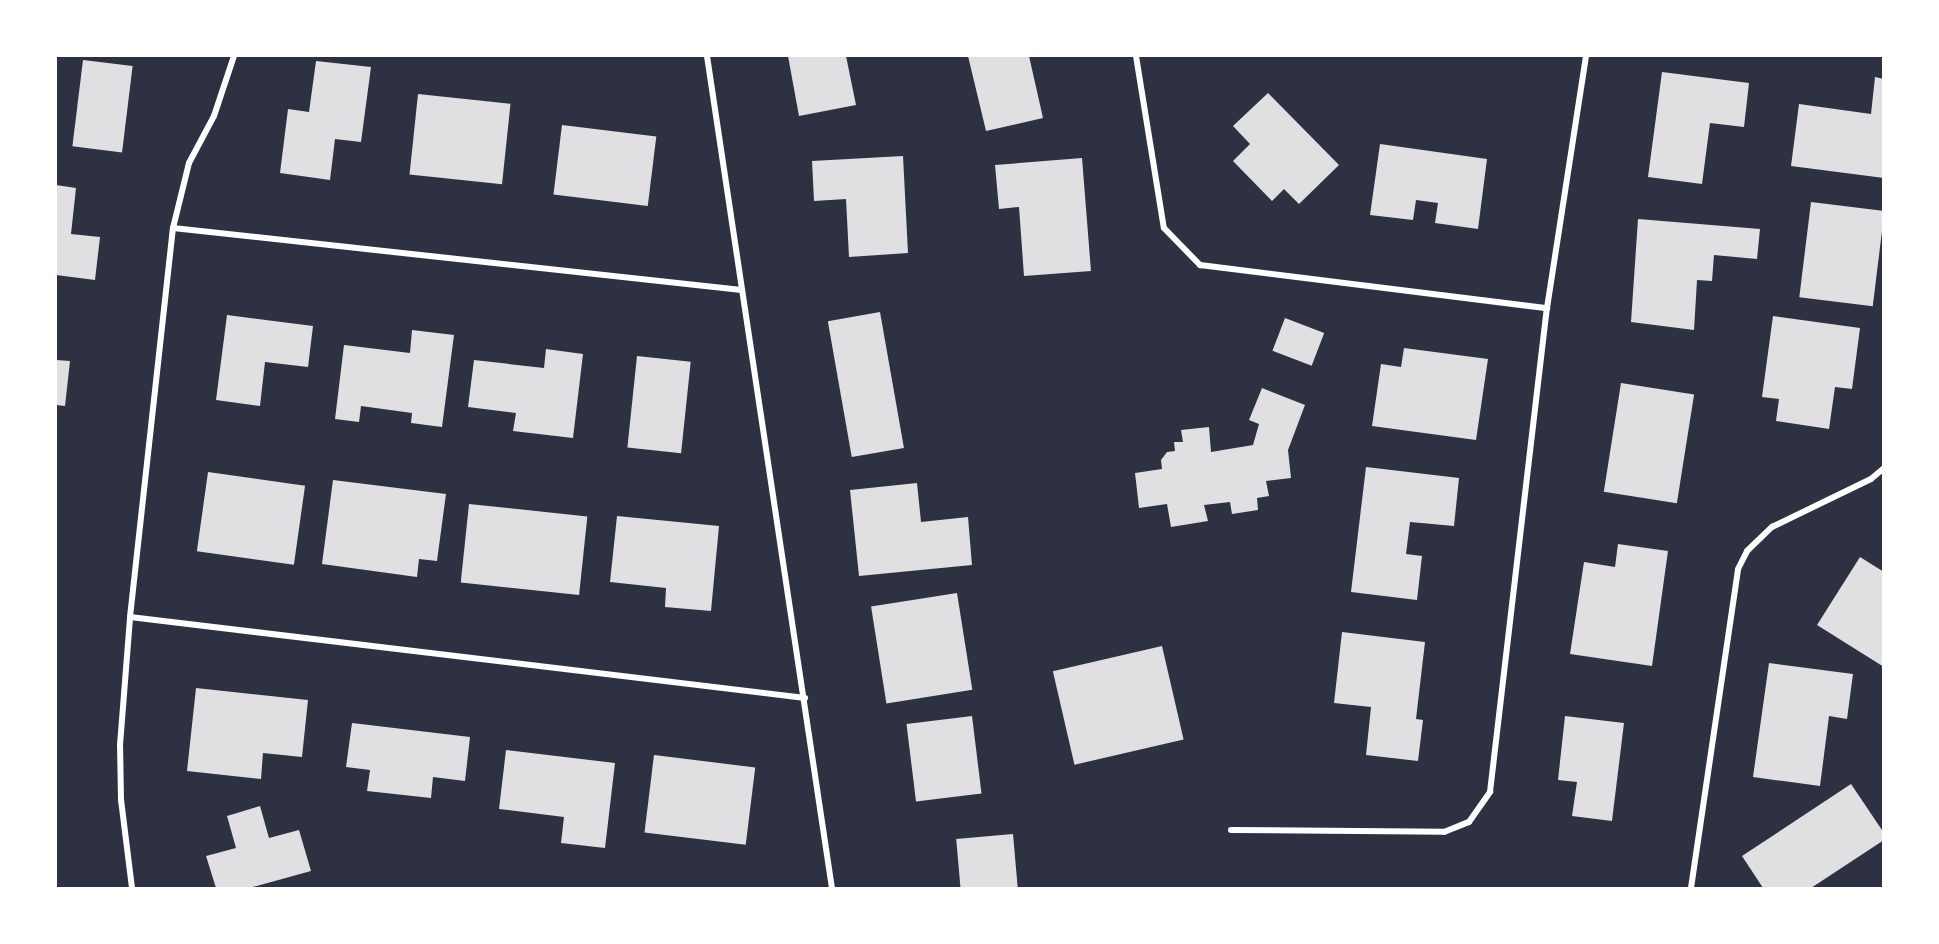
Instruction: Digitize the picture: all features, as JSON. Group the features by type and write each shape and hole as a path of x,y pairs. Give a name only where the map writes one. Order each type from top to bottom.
{"street":[{"path":"132,888 121,800 120,745 130,617 173,228 189,163 214,116 234,56"},
{"path":"707,56 832,888"},
{"path":"1136,56 1164,228 1200,265 1547,308"},
{"path":"1232,830 1444,832 1469,822 1490,792 1547,308 1586,56"},
{"path":"173,228 742,290"},
{"path":"1691,888 1738,569 1747,551 1772,527 1871,479 1884,468"},
{"path":"130,617 805,698"}],"building":[{"path":"788,56 846,56 856,105 799,116"},
{"path":"968,56 1029,56 1043,118 986,131"},
{"path":"83,60 133,66 122,152 72,146"},
{"path":"316,61 371,67 361,142 335,139 330,180 280,173 288,109 309,112"},
{"path":"1662,72 1749,83 1744,127 1710,123 1702,184 1648,177"},
{"path":"1875,77 1884,79 1884,178 1791,166 1799,104 1871,114"},
{"path":"1268,93 1339,165 1299,204 1284,189 1272,201 1233,161 1250,144 1233,126"},
{"path":"418,94 510,104 502,184 410,175"},
{"path":"562,125 656,137 648,206 553,194"},
{"path":"1380,144 1487,159 1478,229 1435,223 1438,203 1416,200 1413,220 1370,215"},
{"path":"903,156 908,253 849,257 846,199 814,201 812,161"},
{"path":"1082,158 1091,271 1024,276 1019,207 999,209 995,165"},
{"path":"56,185 76,188 71,234 100,237 95,280 56,275"},
{"path":"1811,202 1884,211 1873,306 1799,297"},
{"path":"1638,219 1760,229 1757,259 1714,255 1712,281 1697,280 1694,330 1631,322"},
{"path":"880,312 904,448 852,457 828,321"},
{"path":"227,315 313,326 308,367 265,362 260,406 216,400"},
{"path":"1773,316 1860,328 1852,389 1835,387 1829,429 1776,421 1779,399 1762,397"},
{"path":"1285,318 1324,333 1312,366 1272,351"},
{"path":"412,330 454,335 442,427 411,423 412,413 361,406 359,422 335,419 344,345 410,353"},
{"path":"1404,348 1488,359 1476,440 1372,426 1381,364 1401,367"},
{"path":"546,349 583,354 573,438 513,431 516,413 468,407 474,360 544,368"},
{"path":"637,356 691,362 681,453 627,447"},
{"path":"56,360 70,361 65,406 56,405"},
{"path":"1621,383 1694,395 1677,503 1604,492"},
{"path":"1262,388 1305,405 1288,450 1291,478 1266,481 1269,496 1257,498 1258,510 1232,514 1230,502 1204,505 1208,521 1171,527 1167,504 1139,508 1135,473 1162,469 1161,460 1167,452 1175,451 1174,442 1183,442 1181,430 1209,427 1211,452 1253,445 1259,424 1249,420"},
{"path":"1366,467 1459,478 1454,526 1410,522 1406,554 1422,556 1417,600 1351,592"},
{"path":"208,472 305,486 294,565 197,551"},
{"path":"333,480 446,494 437,561 419,559 417,577 322,564"},
{"path":"917,483 921,522 968,517 972,565 859,576 850,490"},
{"path":"469,504 587,516 579,595 461,583"},
{"path":"617,516 719,526 711,611 665,607 666,588 610,582"},
{"path":"1618,544 1668,551 1652,666 1570,654 1584,562 1615,567"},
{"path":"1860,557 1884,572 1884,667 1817,625"},
{"path":"957,593 972,690 886,703 871,607"},
{"path":"1342,632 1425,642 1416,719 1423,720 1418,761 1366,755 1371,707 1334,703"},
{"path":"1162,646 1184,740 1074,765 1053,671"},
{"path":"1769,663 1853,674 1847,719 1829,716 1820,786 1753,777"},
{"path":"196,688 308,700 302,757 263,753 261,779 187,771"},
{"path":"972,716 982,793 916,801 906,724"},
{"path":"1565,716 1624,723 1612,821 1572,816 1577,782 1558,780"},
{"path":"352,723 470,737 465,781 433,777 431,798 367,791 370,770 346,767"},
{"path":"506,750 615,763 605,848 561,843 564,817 499,809"},
{"path":"654,755 755,767 746,845 644,832"},
{"path":"1851,784 1884,833 1884,840 1811,888 1763,888 1742,856"},
{"path":"260,806 269,838 299,830 311,871 249,888 216,888 206,856 236,848 227,816"},
{"path":"1013,834 1018,888 961,888 956,839"}]}
